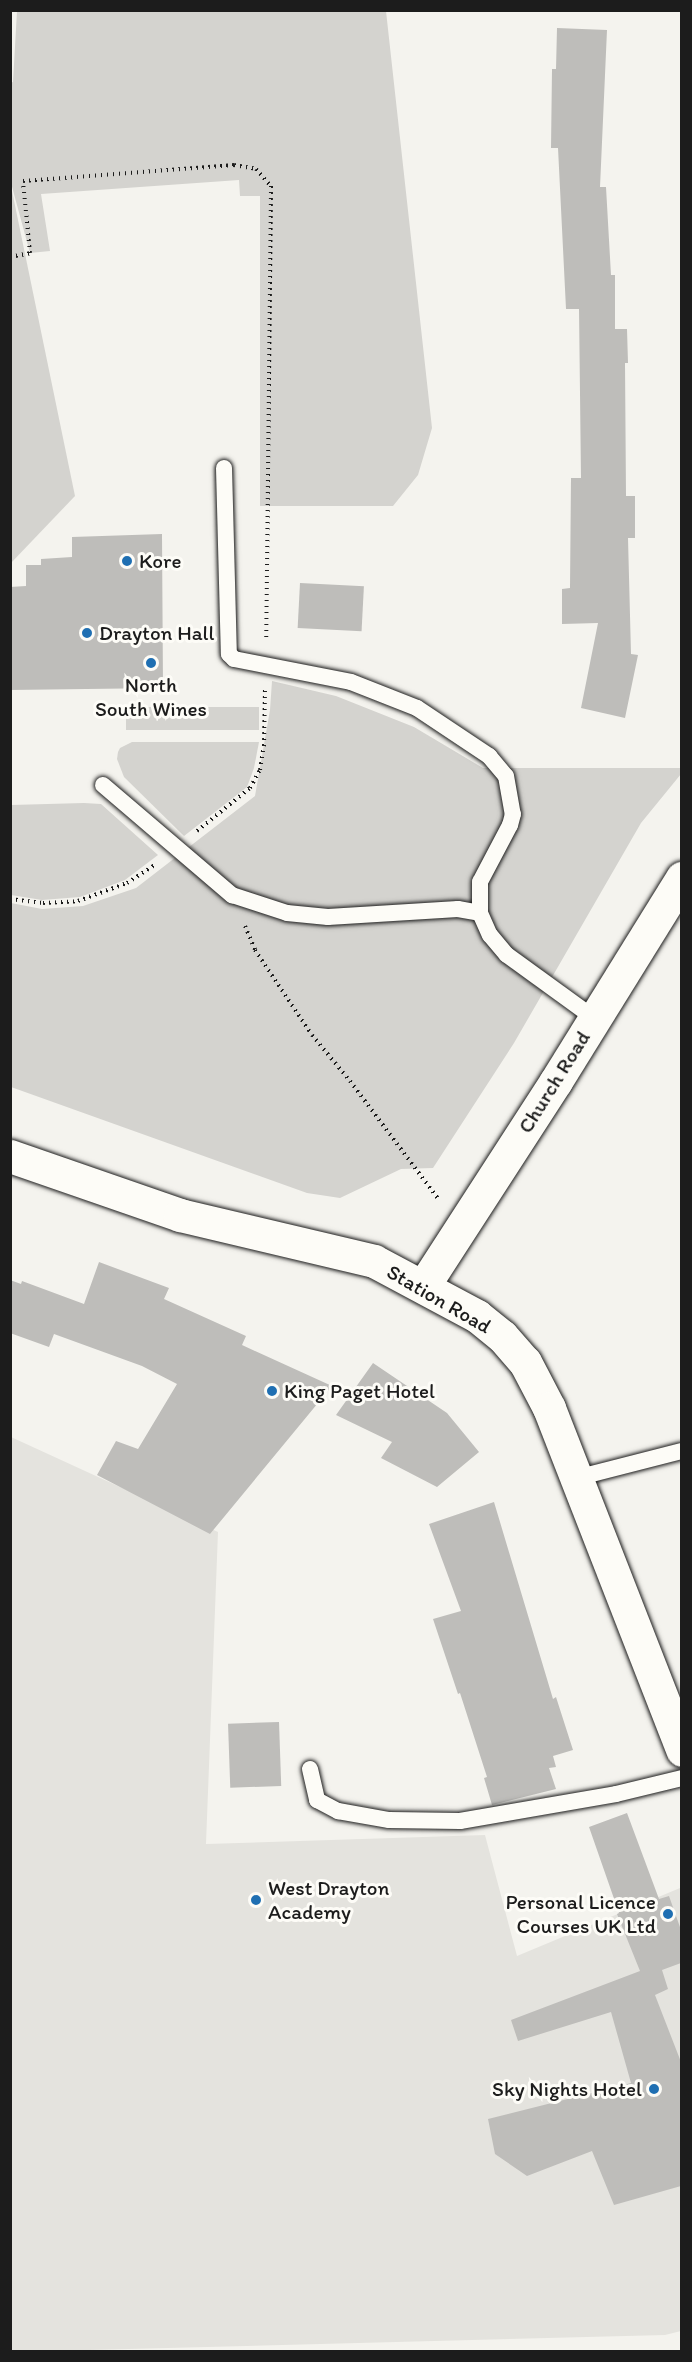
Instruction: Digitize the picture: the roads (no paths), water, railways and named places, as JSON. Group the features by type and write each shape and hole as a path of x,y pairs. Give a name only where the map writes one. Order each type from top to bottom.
{"street":[{"name":"Church Road","path":"424,1285 556,1081 681,878"},
{"name":"Station Road","path":"10,1156 180,1215 374,1261 424,1285 477,1316 502,1336 525,1362 549,1408 681,1750"}],"lane":[{"path":"224,468 227,648 234,659 351,682 417,708 489,756 506,776 513,804 512,819 480,882 480,913 490,934 507,955 594,1018"},
{"path":"103,785 232,895 287,913 328,917 458,909 480,913"},
{"path":"576,1478 681,1451"},
{"path":"310,1769 317,1800 338,1811 401,1820 460,1821 616,1794 681,1778"}],"place":[{"name":"Kore","path":"127,561"},
{"name":"Drayton Hall","path":"87,633"},
{"name":"North South Wines","path":"151,663"},
{"name":"King Paget Hotel","path":"272,1391"},
{"name":"West Drayton Academy","path":"256,1900"},
{"name":"Personal Licence Courses UK Ltd","path":"668,1914"},
{"name":"Sky Nights Hotel","path":"654,2089"}]}
